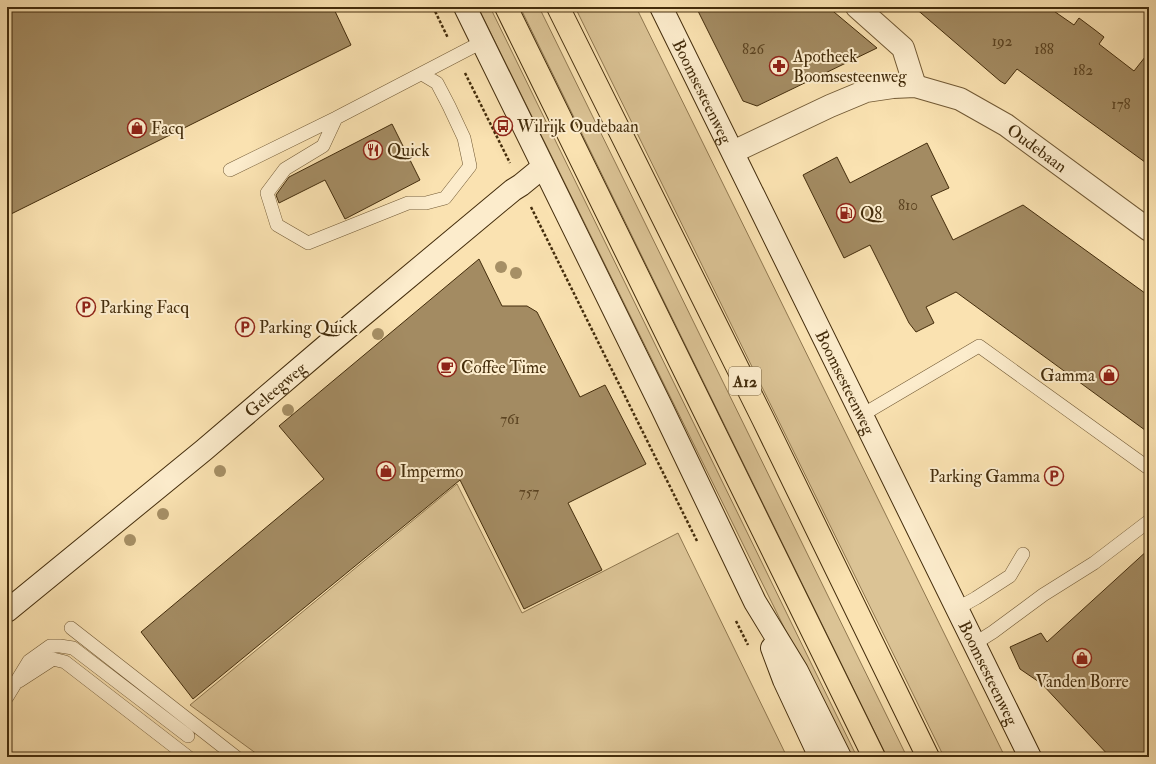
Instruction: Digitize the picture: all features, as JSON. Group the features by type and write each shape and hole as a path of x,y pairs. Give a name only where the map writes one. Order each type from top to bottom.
{"highway":[{"path":"506,7 874,757"},
{"name":"A12","path":"558,7 763,419 928,757"}],"main road":[{"path":"465,7 755,602 784,680 820,757"},
{"name":"Boomsesteenweg","path":"661,7 1030,757"},
{"path":"856,7 903,48 915,86"},
{"name":"Oudebaan","path":"733,152 830,106 866,91 893,87 915,86 960,99 1006,125 1149,230"},
{"name":"Geleegweg","path":"7,611 204,450 321,349 512,190 521,185 543,167"},
{"path":"755,602 797,671 840,757"}],"lane":[{"path":"230,170 336,118 482,42"},
{"path":"336,118 323,146 285,169 267,193 277,225 308,243 408,203 426,203 444,198 470,166 464,138 437,83 422,74"},
{"path":"862,415 979,346 1149,467"},
{"path":"974,644 1044,595 1094,563 1149,521"},
{"path":"958,608 1010,576 1023,554"},
{"path":"71,628 236,757"},
{"path":"7,697 29,661 50,646 73,648 188,736"},
{"path":"16,684 53,659 65,662 188,757"}],"path":[{"path":"433,7 699,545"},
{"path":"734,616 751,651"}],"shaded area":[{"path":"478,7 490,7 857,757 848,757"},
{"path":"520,7 539,7 907,757 887,757"},
{"path":"575,7 636,7 1005,757 944,757"},
{"path":"457,484 522,613 678,533 787,757 261,757 190,705"}],"building":[{"path":"7,7 333,7 351,45 7,216"},
{"path":"696,7 828,7 877,48 757,106 743,101"},
{"path":"914,7 1048,7 1074,25 1079,18 1104,37 1099,44 1134,71 1149,52 1149,165 1017,69 1005,84 1000,81"},
{"name":"Quick","path":"392,124 420,180 345,219 325,180 279,203 276,195 289,177"},
{"name":"Gamma","path":"927,143 949,188 931,196 953,240 1023,205 1149,296 1149,433 956,292 926,307 934,323 916,332 909,323 870,245 844,258 803,175 837,157 850,183"},
{"name":"Impermo","path":"479,259 502,306 527,306 537,312 580,397 605,385 646,464 568,503 602,570 524,609 460,480 193,699 141,632 324,479 279,426"},
{"name":"Vanden Borre","path":"1149,549 1149,757 1110,757 1042,684 1020,669 1010,647 1041,633 1047,642"}],"place":[{"name":"Apotheek Boomsesteenweg","path":"779,66"},
{"name":"Wilrijk Oudebaan","path":"503,126"},
{"name":"Facq","path":"137,128"},
{"name":"Quick","path":"373,150"},
{"name":"Q8","path":"846,213"},
{"name":"Parking Facq","path":"86,307"},
{"name":"Parking Quick","path":"245,327"},
{"name":"Coffee Time","path":"447,367"},
{"name":"Gamma","path":"1109,375"},
{"name":"Impermo","path":"386,471"},
{"name":"Parking Gamma","path":"1054,476"},
{"name":"Vanden Borre","path":"1082,658"}]}
